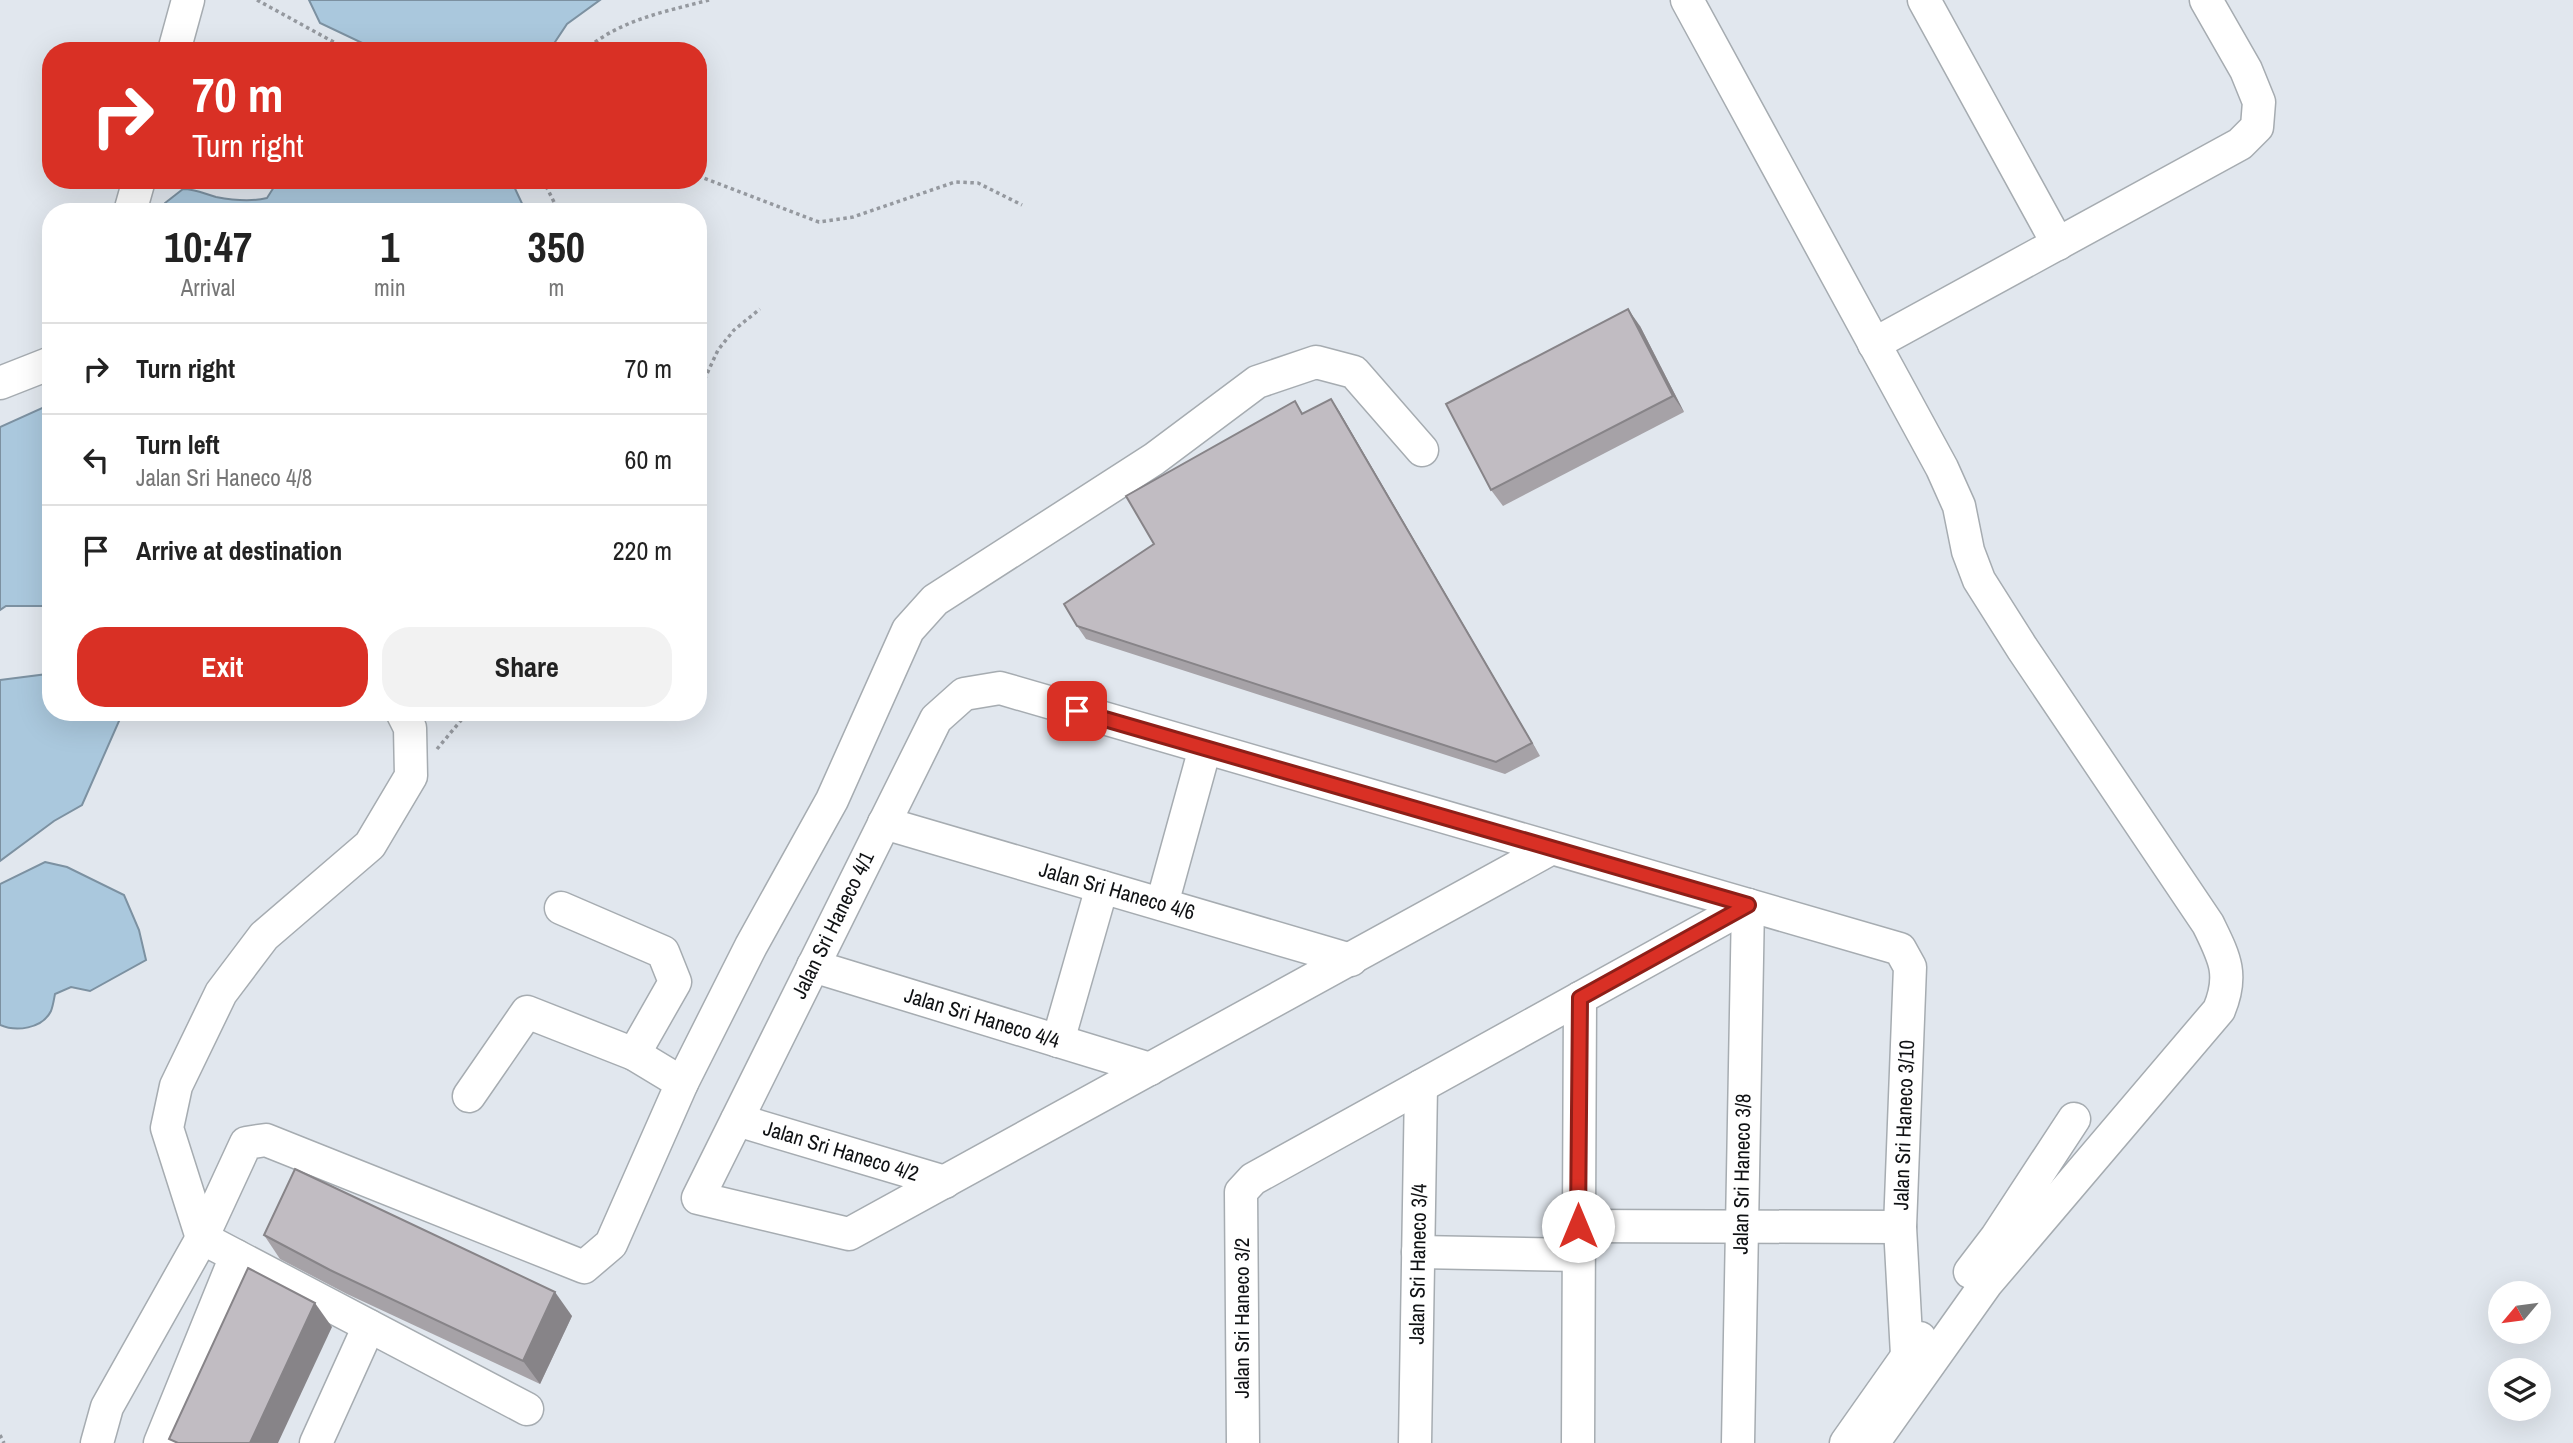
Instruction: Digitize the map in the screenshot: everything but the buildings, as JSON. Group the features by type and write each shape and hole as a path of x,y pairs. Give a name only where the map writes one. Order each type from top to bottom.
{"street":[{"path":"176,42 188,0"},
{"path":"1686,0 1942,468 1959,506 1968,551 1979,580 2208,924 2225,958 2227,990 2218,1010 1986,1284 1873,1443"},
{"path":"1924,0 2058,244"},
{"path":"1874,344 2240,144 2258,127 2259,102 2246,70 2206,0"},
{"path":"97,1443 107,1408 202,1238 246,1143 266,1140 584,1267 611,1244 682,1083 751,946 832,800 908,630 935,600 1154,459 1256,383 1316,362 1354,372 1422,450"},
{"path":"0,383 42,367"},
{"name":"Jalan Sri Haneco 3/10","path":"1000,688 1900,949 1910,967 1900,1227 1907,1355"},
{"name":"Jalan Sri Haneco 4/1","path":"945,1182 849,1234 698,1198 936,719 964,694 1000,688"},
{"path":"406,721 410,728 411,776 370,845 264,936 221,993 176,1086 167,1128 202,1238 527,1409"},
{"path":"1162,904 1205,748"},
{"name":"Jalan Sri Haneco 4/6","path":"884,823 1351,960"},
{"path":"945,1182 1552,848"},
{"path":"1058,1041 1101,887"},
{"path":"1421,1086 1748,905"},
{"name":"Jalan Sri Haneco 3/8","path":"1738,1443 1748,905"},
{"path":"561,908 663,952 675,982 634,1054"},
{"name":"Jalan Sri Haneco 4/4","path":"813,966 1150,1069"},
{"path":"1578,1443 1580,998"},
{"path":"469,1096 527,1012 634,1054 682,1083"},
{"name":"Jalan Sri Haneco 3/2","path":"1243,1443 1241,1192 1253,1179 1421,1086"},
{"name":"Jalan Sri Haneco 3/4","path":"1415,1443 1421,1086"},
{"path":"1846,1443 1907,1355 1996,1238 2074,1119"},
{"name":"Jalan Sri Haneco 4/2","path":"737,1120 945,1182"},
{"path":"1418,1252 1740,1225 1900,1227"},
{"path":"160,1443 236,1256"},
{"path":"316,1443 369,1326"}],"path":[{"path":"257,0 334,42"},
{"path":"594,42 633,20 709,0"},
{"path":"707,179 819,222 853,217 955,182 978,183 1021,205"},
{"path":"707,375 718,350 734,330 760,309"},
{"path":"411,776 460,721"},
{"path":"0,1435 4,1443"}],"water":[{"path":"309,0 600,0 567,24 555,42 360,42 320,23"},
{"path":"183,189 222,198 267,198 273,189 515,189 522,203 165,203"},
{"path":"42,408 42,606 6,606 0,610 0,427"},
{"path":"42,675 42,721 119,721 82,805 54,821 0,861 0,680"},
{"path":"45,862 67,867 124,895 139,930 146,960 90,991 71,987 55,994 51,1011 35,1025 6,1027 0,1025 0,884"}],"route":[{"path":"1077,711 1748,905 1580,998 1578,1226"}]}
